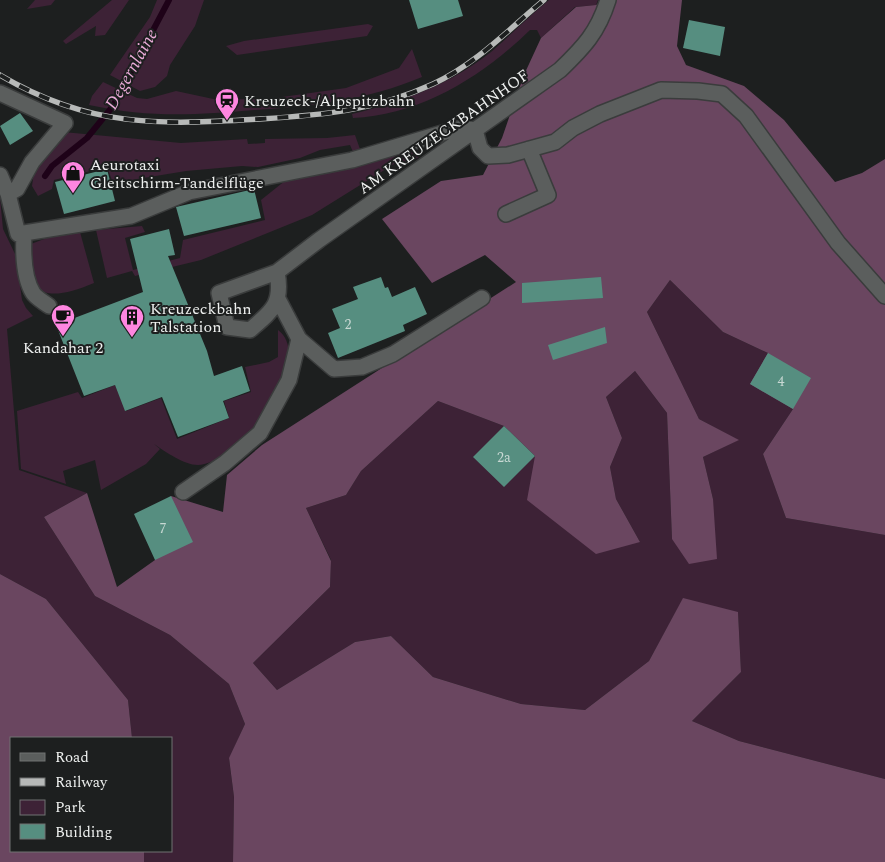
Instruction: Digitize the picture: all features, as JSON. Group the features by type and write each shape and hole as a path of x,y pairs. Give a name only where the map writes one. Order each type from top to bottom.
{"street":[{"name":"AM KREUZECKBAHNHOF","path":"278,299 266,316 250,330 227,327 219,293 277,272 319,240 560,70 586,45 602,21 608,0"},
{"path":"0,175 8,194 18,234 131,216 189,192 368,156 452,130 465,128 475,130 480,148 488,156 508,155 555,142 573,128 600,114 661,90 722,94 746,116 838,243 885,296"},
{"path":"0,93 66,123 32,162 17,189 8,194"},
{"path":"506,214 548,195 529,149"},
{"path":"24,233 23,249 27,280 34,295 49,306"},
{"path":"277,272 281,290 278,299 299,339 334,369 362,367 393,354 482,298"},
{"path":"182,492 225,463 260,433 289,380 299,339"}],"green space":[{"path":"35,0 55,0 51,5 27,9"},
{"path":"112,0 129,0 105,35 95,36 96,26 66,44 63,41"},
{"path":"157,0 204,0 195,26 170,65 167,76 155,87 140,91 110,75 150,17"},
{"path":"549,0 598,0 596,5 575,7 541,38 537,30 530,30 492,63 449,90 403,109 353,118 352,114 407,98 459,74 491,52"},
{"path":"368,24 373,26 367,36 237,55 226,46 244,41"},
{"path":"412,49 422,77 402,85 340,101 192,114 152,114 89,105 92,96 103,82 137,98 147,99 176,91 218,100 275,98 346,88 399,68"},
{"path":"63,132 181,143 247,139 248,144 265,143 265,139 327,138 355,135 361,152 354,154 350,145 320,150 300,158 258,167 242,166 186,171 113,183 107,167 54,180 52,189 38,196 32,186 35,165"},
{"path":"416,150 419,157 405,164 402,159 312,215 201,260 135,276 132,271 107,278 96,230 142,226 145,232 125,238 133,270 180,258 183,240 265,220 261,200 286,180"},
{"path":"0,198 3,229 16,256 22,300 33,316 7,329 19,470 87,493 44,517 95,596 170,635 229,684 245,724 229,759 234,797 233,862 144,862 144,852 172,852 172,737 132,737 128,700 46,599 0,574"},
{"path":"80,232 94,283 65,293 53,294 44,292 37,286 32,277 30,263 31,244 52,236"},
{"path":"670,280 723,332 768,353 793,409 763,454 786,518 885,535 885,779 739,741 692,721 741,672 738,613 683,599 649,661 585,710 521,704 433,677 391,636 355,642 277,690 253,663 330,587 331,560 306,508 346,495 361,471 438,401 504,426 535,456 640,542 616,499 610,467 622,438 606,397 635,371 667,413 672,539 713,499 703,457 738,440 699,419 647,312"},
{"path":"278,330 288,344 288,364 281,386 268,409 251,430 233,448 215,460 198,465 187,463 175,458 154,444 160,449 146,464 101,490 95,460 63,471 66,484 21,469 17,411 78,392 82,398 115,385 126,411 161,398 177,439 229,418 224,401 251,392 245,367 269,362 278,357"}],"shaded area":[{"path":"603,0 682,0 677,46 686,65 744,86 784,120 835,182 862,173 885,159 885,535 786,518 763,454 793,409 750,384 768,353 723,332 670,280 647,312 699,419 739,440 703,457 713,499 717,559 689,564 672,539 667,413 635,371 606,397 622,438 610,467 616,499 640,542 596,554 527,500 535,456 504,426 438,401 361,471 346,495 306,508 331,561 330,587 253,663 277,690 355,642 391,636 433,677 521,704 585,710 649,661 683,598 738,612 741,672 692,721 739,741 885,779 885,862 233,862 234,797 229,758 245,724 229,684 170,635 95,596 44,517 87,493 117,587 155,560 171,496 223,512 227,475 262,445 516,282 485,255 432,283 382,219 441,181 483,175 502,138 523,77 541,38 576,7 596,5"},
{"path":"0,574 46,599 128,700 132,737 10,737 10,852 144,852 144,862 0,862"}],"building":[{"path":"409,0 458,0 463,16 418,29"},
{"path":"689,20 725,27 720,56 683,48"},
{"path":"20,113 33,131 10,145 0,126"},
{"path":"107,169 115,201 64,214 55,182"},
{"path":"254,189 261,218 184,236 176,207"},
{"path":"169,229 175,255 168,256 207,351 214,376 242,366 250,391 223,401 229,418 178,437 162,397 125,411 115,385 84,396 56,325 143,292 130,239"},
{"path":"381,277 385,288 388,287 392,297 415,287 427,314 403,325 405,331 338,358 328,333 340,328 332,309 358,299 353,287"},
{"path":"601,277 603,298 522,303 522,283"},
{"path":"605,327 607,343 553,360 548,345"},
{"path":"768,353 811,378 793,409 750,384"},
{"path":"504,426 535,456 504,487 473,457"},
{"path":"171,496 193,542 155,560 134,514"}],"waterway":[{"name":"Degernlaine","path":"45,176 52,166 87,138 113,106 169,0"}],"railway":[{"path":"0,75 64,105 95,114 126,119 157,122 224,121 327,113 369,106 390,100 449,76 478,57 544,0"}],"place":[{"name":"Kreuzeck-/Alpspitzbahn","path":"227,121"},
{"name":"Aeurotaxi Gleitschirm-Tandelflüge","path":"73,194"},
{"name":"Kandahar 2","path":"63,337"},
{"name":"Kreuzeckbahn Talstation","path":"132,338"}]}
